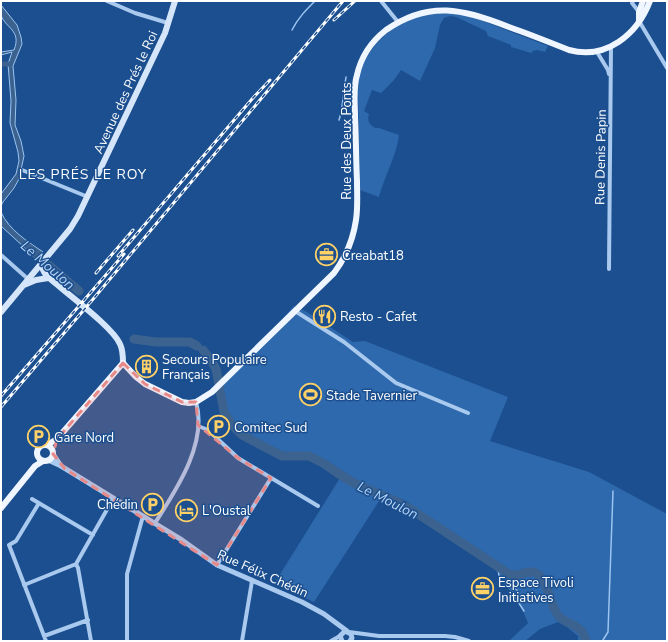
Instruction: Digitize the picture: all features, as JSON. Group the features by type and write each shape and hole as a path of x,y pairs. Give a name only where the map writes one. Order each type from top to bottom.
{"main road":[{"name":"Avenue des Prés le Roi","path":"2,307 70,229 88,197 157,49 175,1"},
{"name":"Rue des Deux Ponts","path":"638,21 639,12 643,1"},
{"name":"Rue des Deux Ponts","path":"196,402 212,392 223,382 296,311 334,273 345,255 352,238 357,211 354,96 357,75 361,62 371,46 384,31 412,15 425,11 440,9 460,10 478,15 569,50 597,52 613,45 627,36 645,14 650,1"},
{"path":"41,263 46,276 112,333 121,347 123,363 136,378 182,402 196,402"},
{"path":"29,277 46,276"},
{"path":"22,285 46,276"},
{"path":"43,459 37,452 39,447 47,445 57,439 123,363"},
{"path":"1,508 35,466 35,462 43,459 53,452 57,439"},
{"path":"47,445 53,452"}],"street":[{"name":"Avenue des Prés le Roi","path":"107,1 168,23"},
{"path":"381,1 398,22"},
{"path":"633,1 632,3 639,12"},
{"path":"638,21 667,68"},
{"name":"Rue Denis Papin","path":"609,269 611,85 613,45"},
{"path":"597,52 608,70 611,85"},
{"path":"22,170 88,197"},
{"path":"1,255 29,277"},
{"path":"296,311 344,342 396,383 468,413"},
{"path":"155,523 191,460 198,426 198,408 196,402"},
{"path":"198,426 208,430 238,458 318,506"},
{"name":"Rue Félix Chédin","path":"53,452 60,466"},
{"name":"Rue Félix Chédin","path":"43,459 60,466 155,523 182,540 216,565 315,609 348,631 351,634 351,640"},
{"path":"216,565 271,478"},
{"path":"32,499 93,535"},
{"path":"24,585 76,564 113,499"},
{"path":"39,503 16,541 9,545 46,641"},
{"path":"127,641 127,574 143,516"},
{"path":"76,564 91,641"},
{"path":"242,641 252,581"},
{"path":"44,636 88,620"},
{"path":"335,622 341,637"},
{"path":"331,641 341,637 344,632 348,631 379,636 445,636 469,641"},
{"path":"351,640 364,634"}],"highlighted area":[{"path":"123,363 145,384 182,402 196,402 198,425 238,458 271,478 217,565 65,469 53,454 57,439"}],"shaded area":[{"path":"1,5 17,25 21,37 22,44 13,66 16,100 15,125 21,141 24,156 19,179 1,206 1,194 16,174 19,161 10,123 11,101 8,64 12,52 1,55 1,52 14,50 16,38 1,15"},
{"path":"436,13 454,13 475,18 548,46 545,52 537,50 531,53 511,47 511,45 488,36 486,31 456,17 450,16 444,18 440,25 435,48 420,81 401,70 394,80 381,93 372,90 364,111 369,114 369,122 375,128 399,135 396,150 379,197 360,190 358,90 359,78 364,62 382,38 397,26 417,17"},
{"path":"1,212 14,230 43,252 37,259 1,226"},
{"path":"294,306 307,312 353,342 365,341 508,397 490,441 589,472 667,514 667,641 578,641 578,636 558,622 540,629 525,641 509,641 528,623 519,602 504,584 495,569 477,557 439,524 406,501 360,482 322,458 299,455 282,456 242,435 232,425 224,412 220,388"},
{"path":"340,478 353,486 381,498 314,602 274,584"}],"waterway":[{"path":"292,30 305,11 315,1"},
{"path":"1,64 10,64"},
{"path":"339,120 346,77"},
{"name":"Le Moulon","path":"30,249 79,291"},
{"name":"Le Moulon","path":"134,339 156,342 190,342 197,346"},
{"name":"Le Moulon","path":"203,350 216,369 224,412 232,425 242,435 282,456 309,456 323,463 354,483 412,510 509,574 517,575 530,572 536,573 543,580 557,614 563,620 580,629 586,641"},
{"path":"603,640 608,632 613,491"},
{"path":"498,566 499,576 518,591 520,595 519,602"},
{"path":"511,586 513,594 524,611"}],"railway":[{"path":"1,407 343,1"},
{"path":"334,20 355,1"},
{"path":"118,256 252,99 270,80"},
{"path":"96,273 133,230"},
{"path":"1,396 124,254"}],"place":[{"name":"Creabat18","path":"327,255"},
{"name":"Resto - Cafet","path":"324,316"},
{"name":"Secours Populaire Français","path":"146,366"},
{"name":"Stade Tavernier","path":"311,395"},
{"name":"Comitec Sud","path":"219,427"},
{"name":"Gare Nord","path":"39,437"},
{"name":"Chédin","path":"153,504"},
{"name":"L'Oustal","path":"186,510"},
{"name":"Espace Tivoli Initiatives","path":"483,589"}],"district":[{"name":"LES PRÉS LE ROY","path":"83,174"}]}
